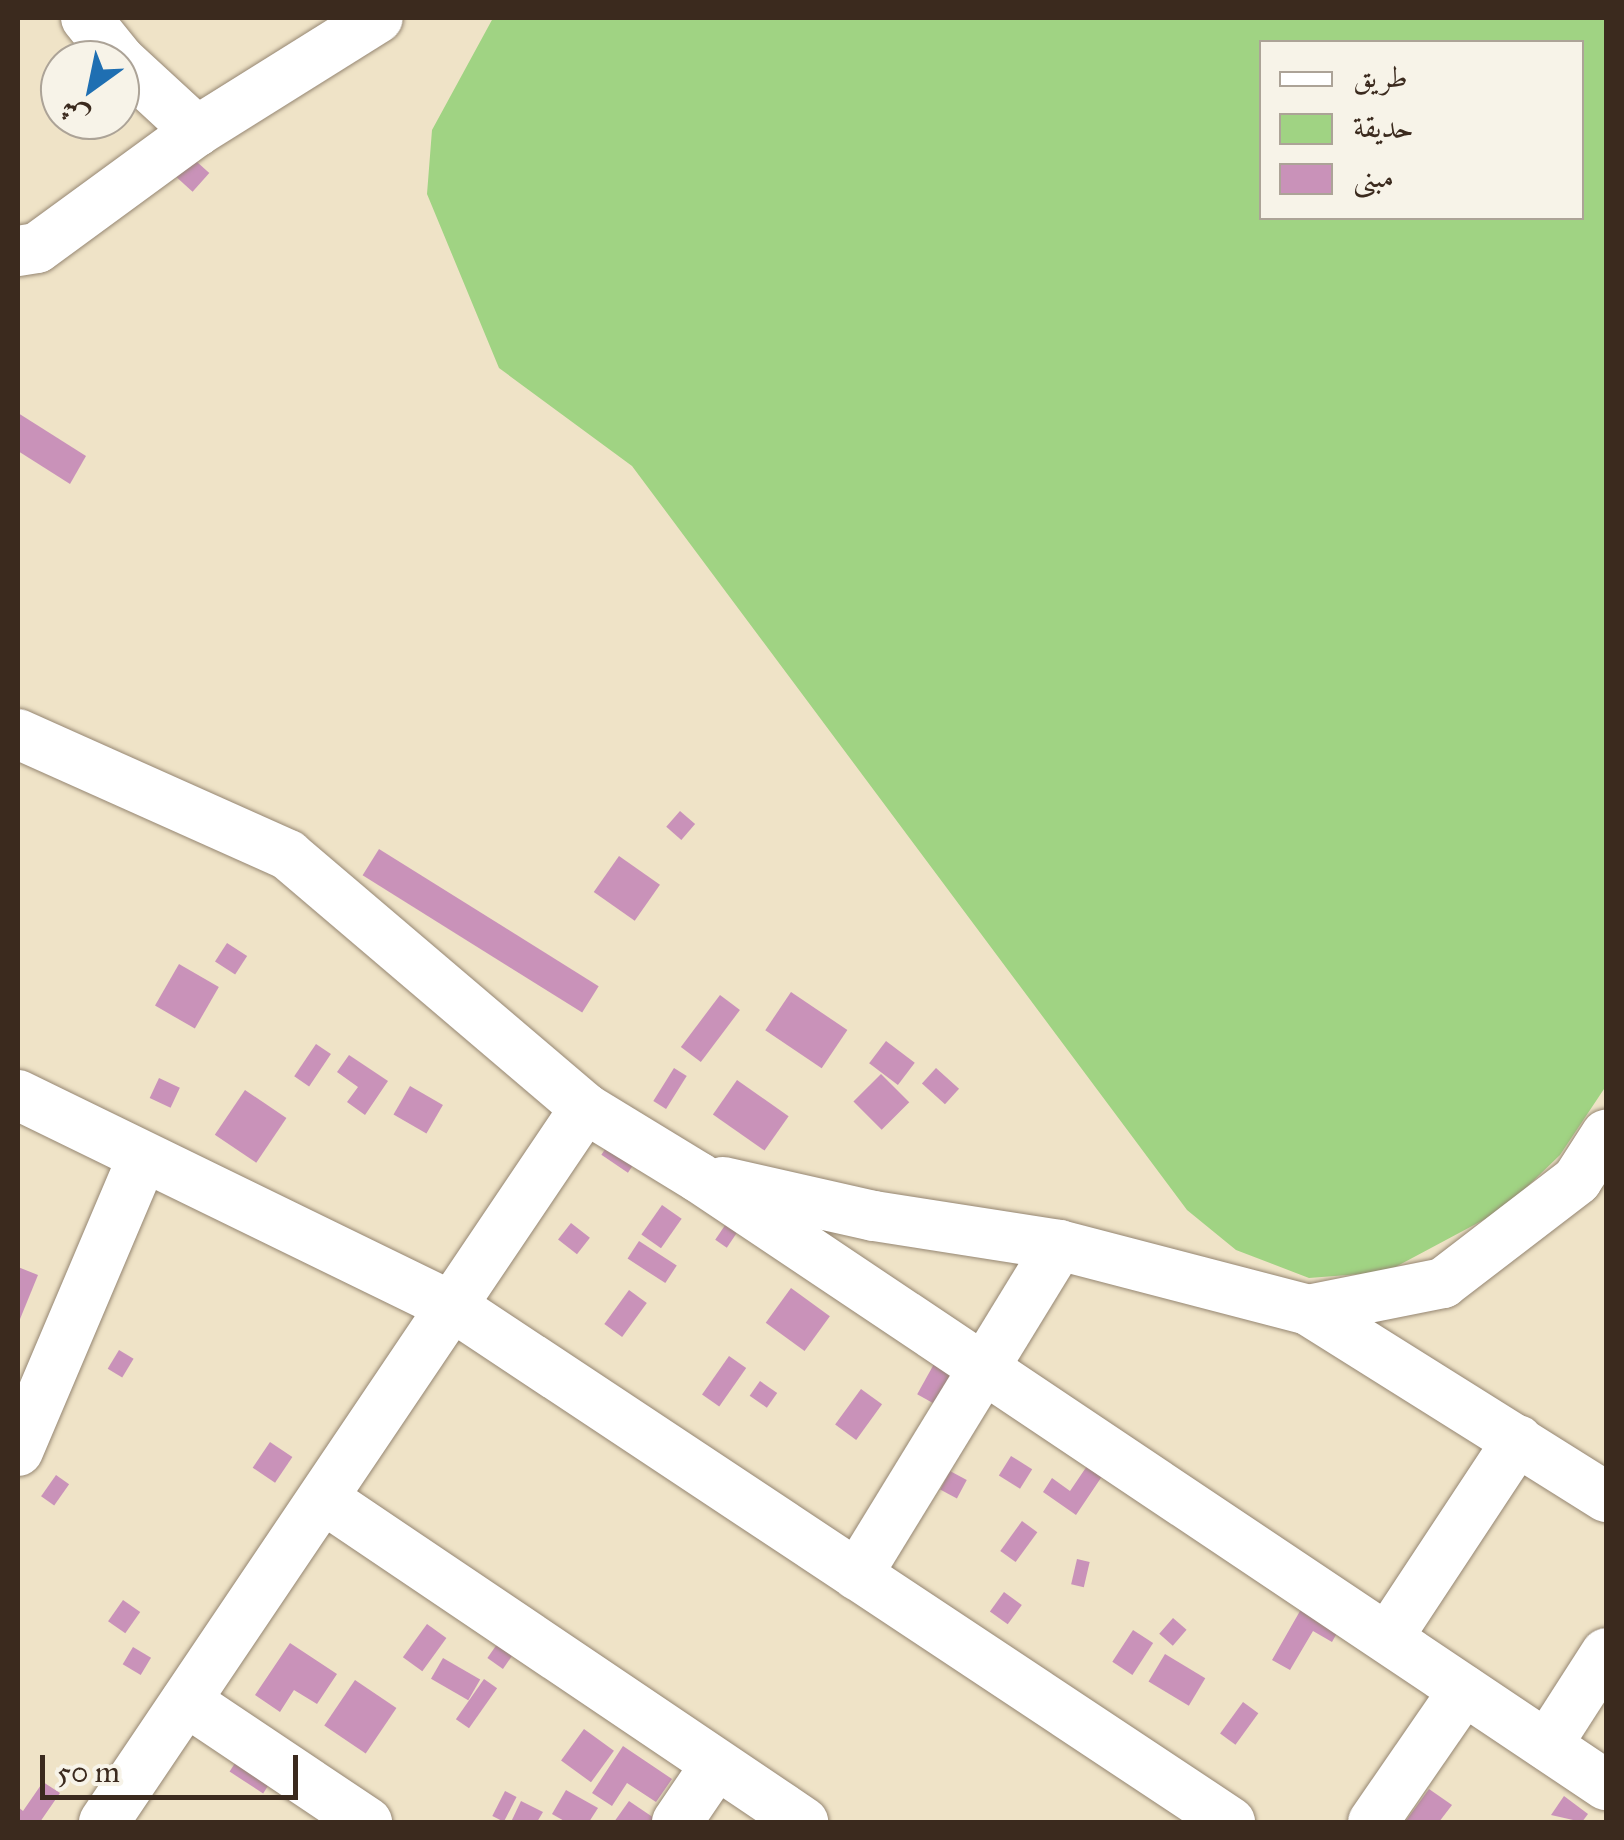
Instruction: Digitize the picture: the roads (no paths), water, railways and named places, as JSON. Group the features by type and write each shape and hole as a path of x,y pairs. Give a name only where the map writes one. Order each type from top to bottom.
{"street":[{"path":"86,18 120,60 197,131"},
{"path":"24,245 378,18"},
{"path":"18,734 288,855 585,1108 698,1176 981,1370 1388,1636 1606,1785"},
{"path":"18,1095 455,1308 1230,1822"},
{"path":"104,1822 455,1308 585,1108"},
{"path":"1308,1310 1443,1283 1592,1190 1606,1135"},
{"path":"18,1451 144,1157"},
{"path":"698,1176 874,1216 1059,1244 1308,1310 1606,1497"},
{"path":"856,1576 1059,1244"},
{"path":"1388,1636 1518,1440"},
{"path":"324,1499 803,1822"},
{"path":"1547,1745 1606,1653"},
{"path":"1373,1822 1464,1690"},
{"path":"186,1701 367,1822"},
{"path":"677,1822 715,1766"}]}
